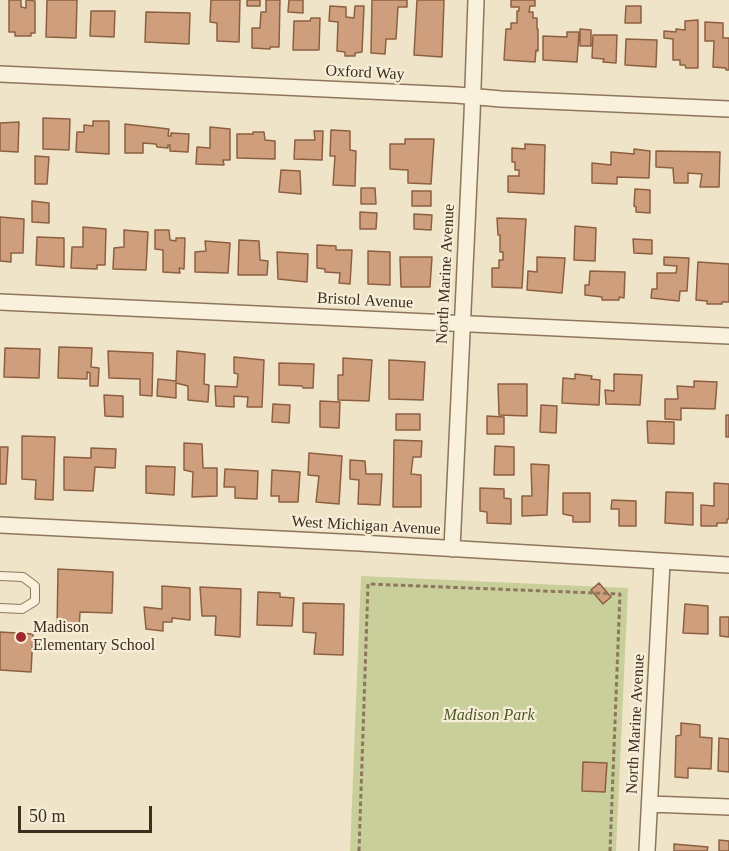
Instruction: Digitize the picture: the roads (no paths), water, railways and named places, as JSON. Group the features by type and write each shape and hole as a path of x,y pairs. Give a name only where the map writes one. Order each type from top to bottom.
{"street":[{"name":"North Marine Avenue","path":"452,549 476,0"},
{"name":"Oxford Way","path":"0,74 729,109"},
{"name":"Bristol Avenue","path":"0,302 729,336"},
{"name":"West Michigan Avenue","path":"0,525 729,566"},
{"name":"North Marine Avenue","path":"647,851 662,562"},
{"path":"650,804 729,807"}],"lane":[{"path":"0,576 23,577 35,586 35,602 22,609 0,608"}],"place":[{"name":"Madison Elementary School","path":"21,637"}],"park label":[{"name":"Madison Park","path":"489,716"}]}
